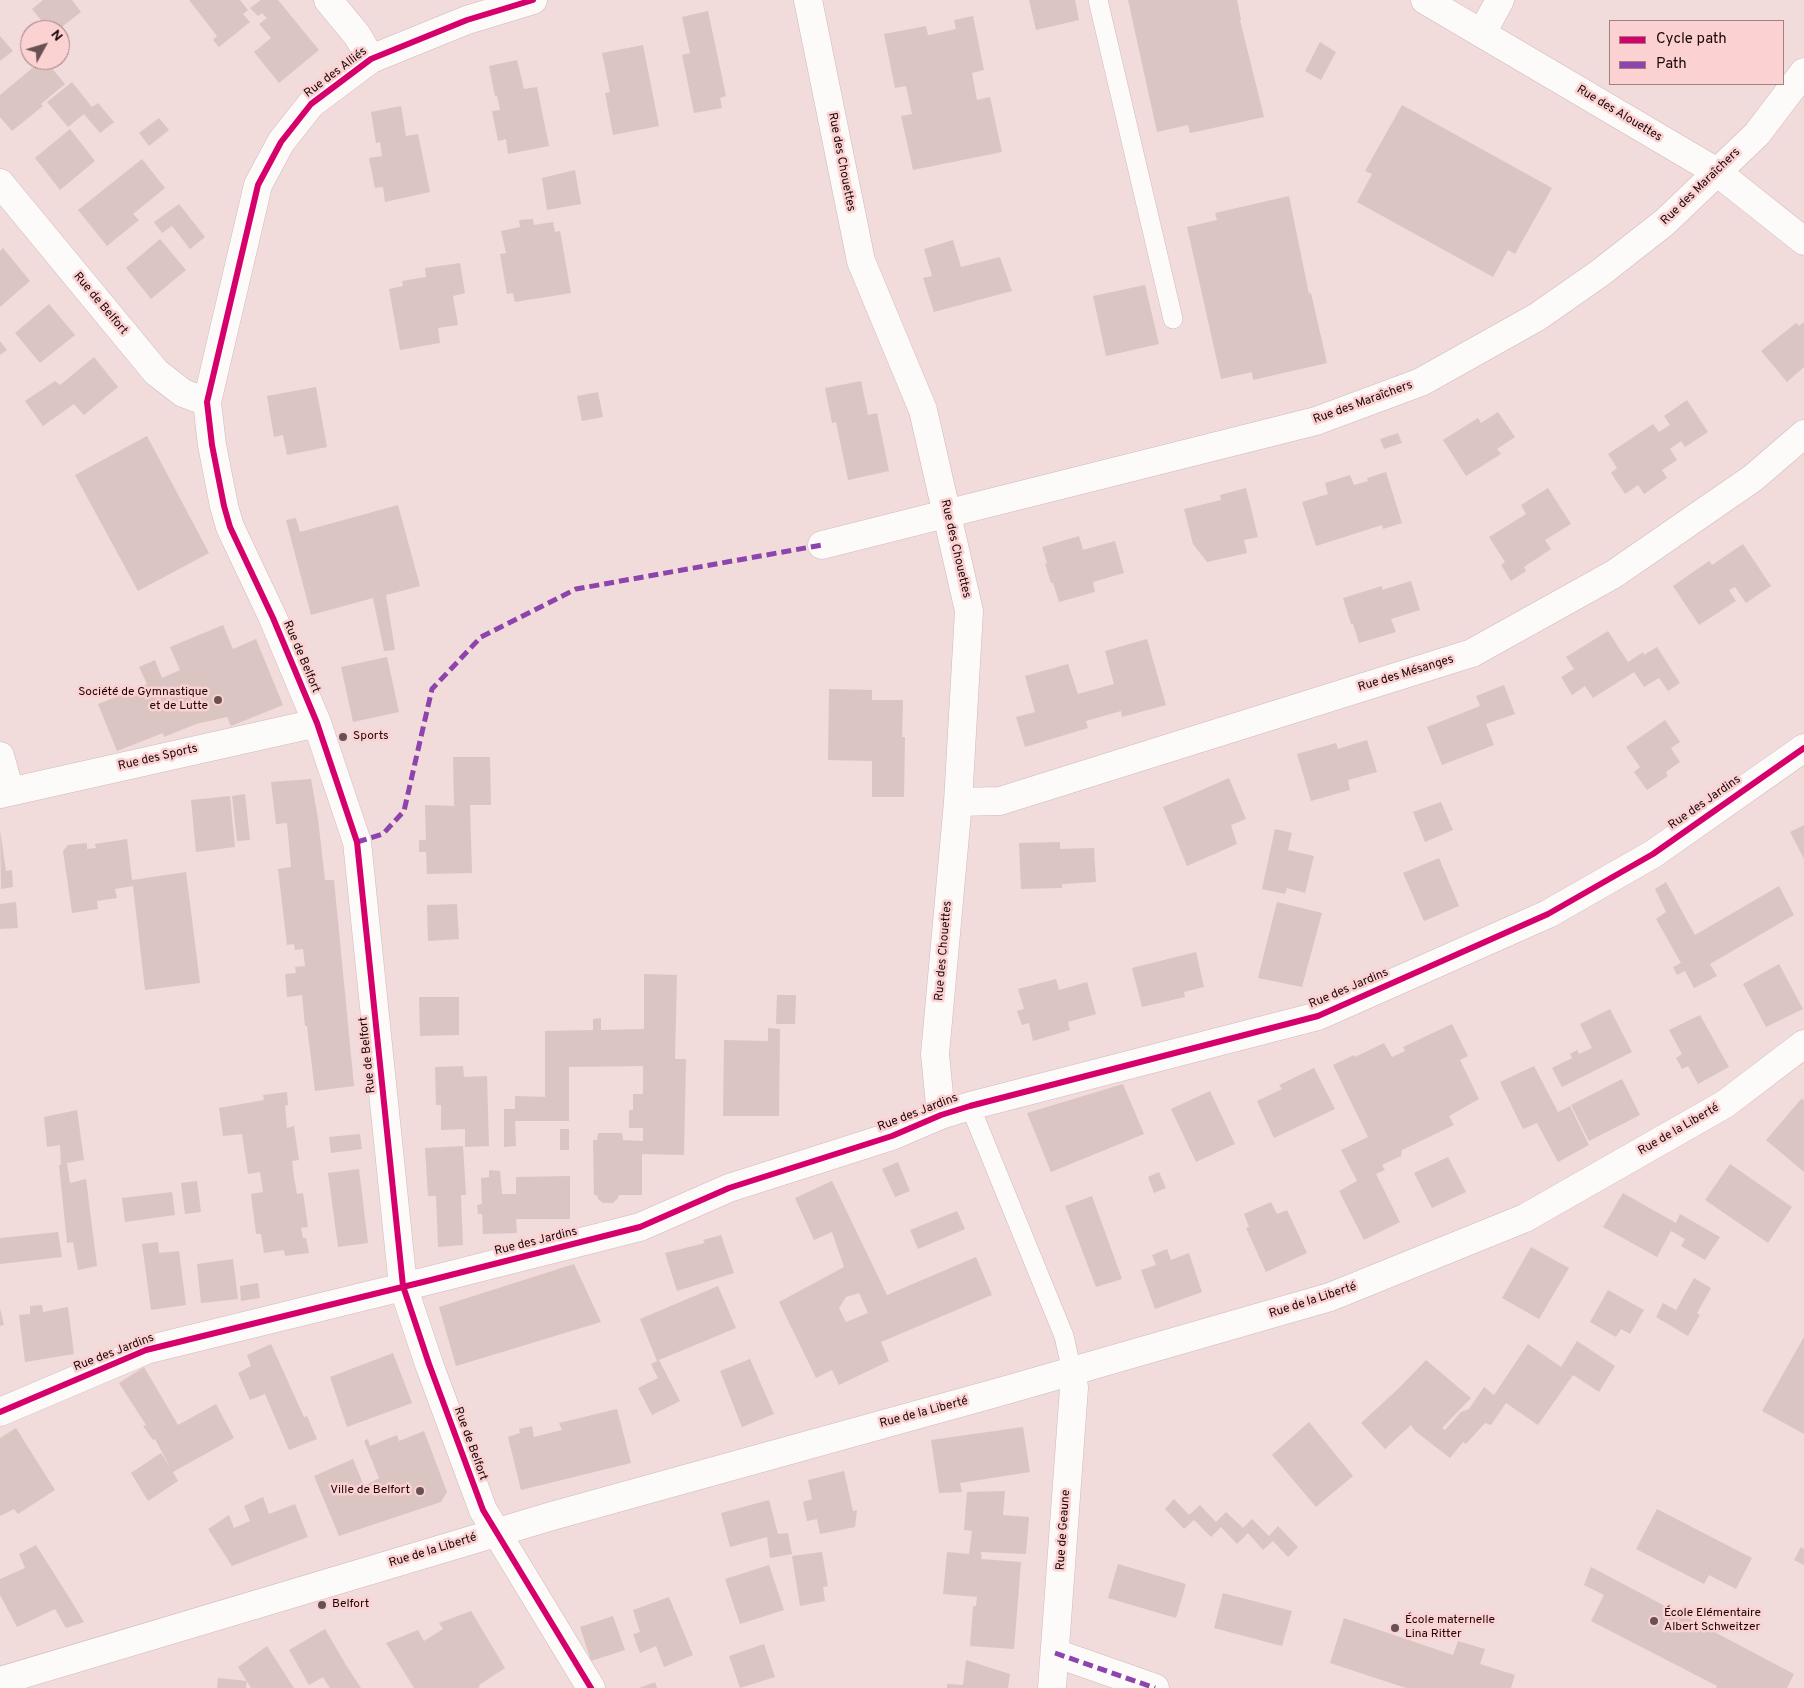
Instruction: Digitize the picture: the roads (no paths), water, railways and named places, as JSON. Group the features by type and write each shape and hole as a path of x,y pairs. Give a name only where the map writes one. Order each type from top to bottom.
{"street":[{"path":"328,0 357,35 371,59"},
{"name":"Rue des Alliés","path":"207,402 258,185 281,142 311,104 371,59 467,20 533,0"},
{"name":"Rue des Chouettes","path":"808,0 861,261 923,410 969,611 958,802 935,1054 941,1116"},
{"name":"Rue des Alouettes","path":"1425,0 1717,172 1804,241"},
{"path":"1482,33 1500,0"},
{"name":"Rue des Maraîchers","path":"822,545 1316,421 1421,382 1537,317 1600,273 1665,222 1757,134 1804,72"},
{"name":"Rue de Belfort","path":"0,183 156,372 183,394 207,402 212,445 230,527 317,723 357,842 403,1286 429,1364 483,1510 591,1688"},
{"name":"Rue des Mésanges","path":"958,802 1000,800 1472,653 1614,574 1753,478 1804,434"},
{"name":"Rue des Sports","path":"5,792 317,723"},
{"name":"Rue des Jardins","path":"0,1412 146,1350 437,1279 640,1226 729,1188 892,1136 970,1106 1318,1016 1548,914 1653,854 1804,748"},
{"path":"0,756 5,792"},
{"name":"Rue de la Liberté","path":"0,1681 495,1532 1072,1372 1330,1297 1525,1218 1724,1104 1804,1044"},
{"name":"Rue de Geaune","path":"1052,1688 1074,1388 1072,1372"},
{"path":"1055,1653 1155,1688"}],"lane":[{"path":"1098,0 1173,319"},
{"path":"970,1106 1064,1336 1072,1372"}],"place":[{"name":"Société de Gymnastique et de Lutte","path":"218,700"},
{"name":"Sports","path":"343,737"},
{"name":"Ville de Belfort","path":"420,1491"},
{"name":"Belfort","path":"322,1605"},
{"name":"École Elémentaire Albert Schweitzer","path":"1654,1621"},
{"name":"École maternelle Lina Ritter","path":"1395,1628"}]}
